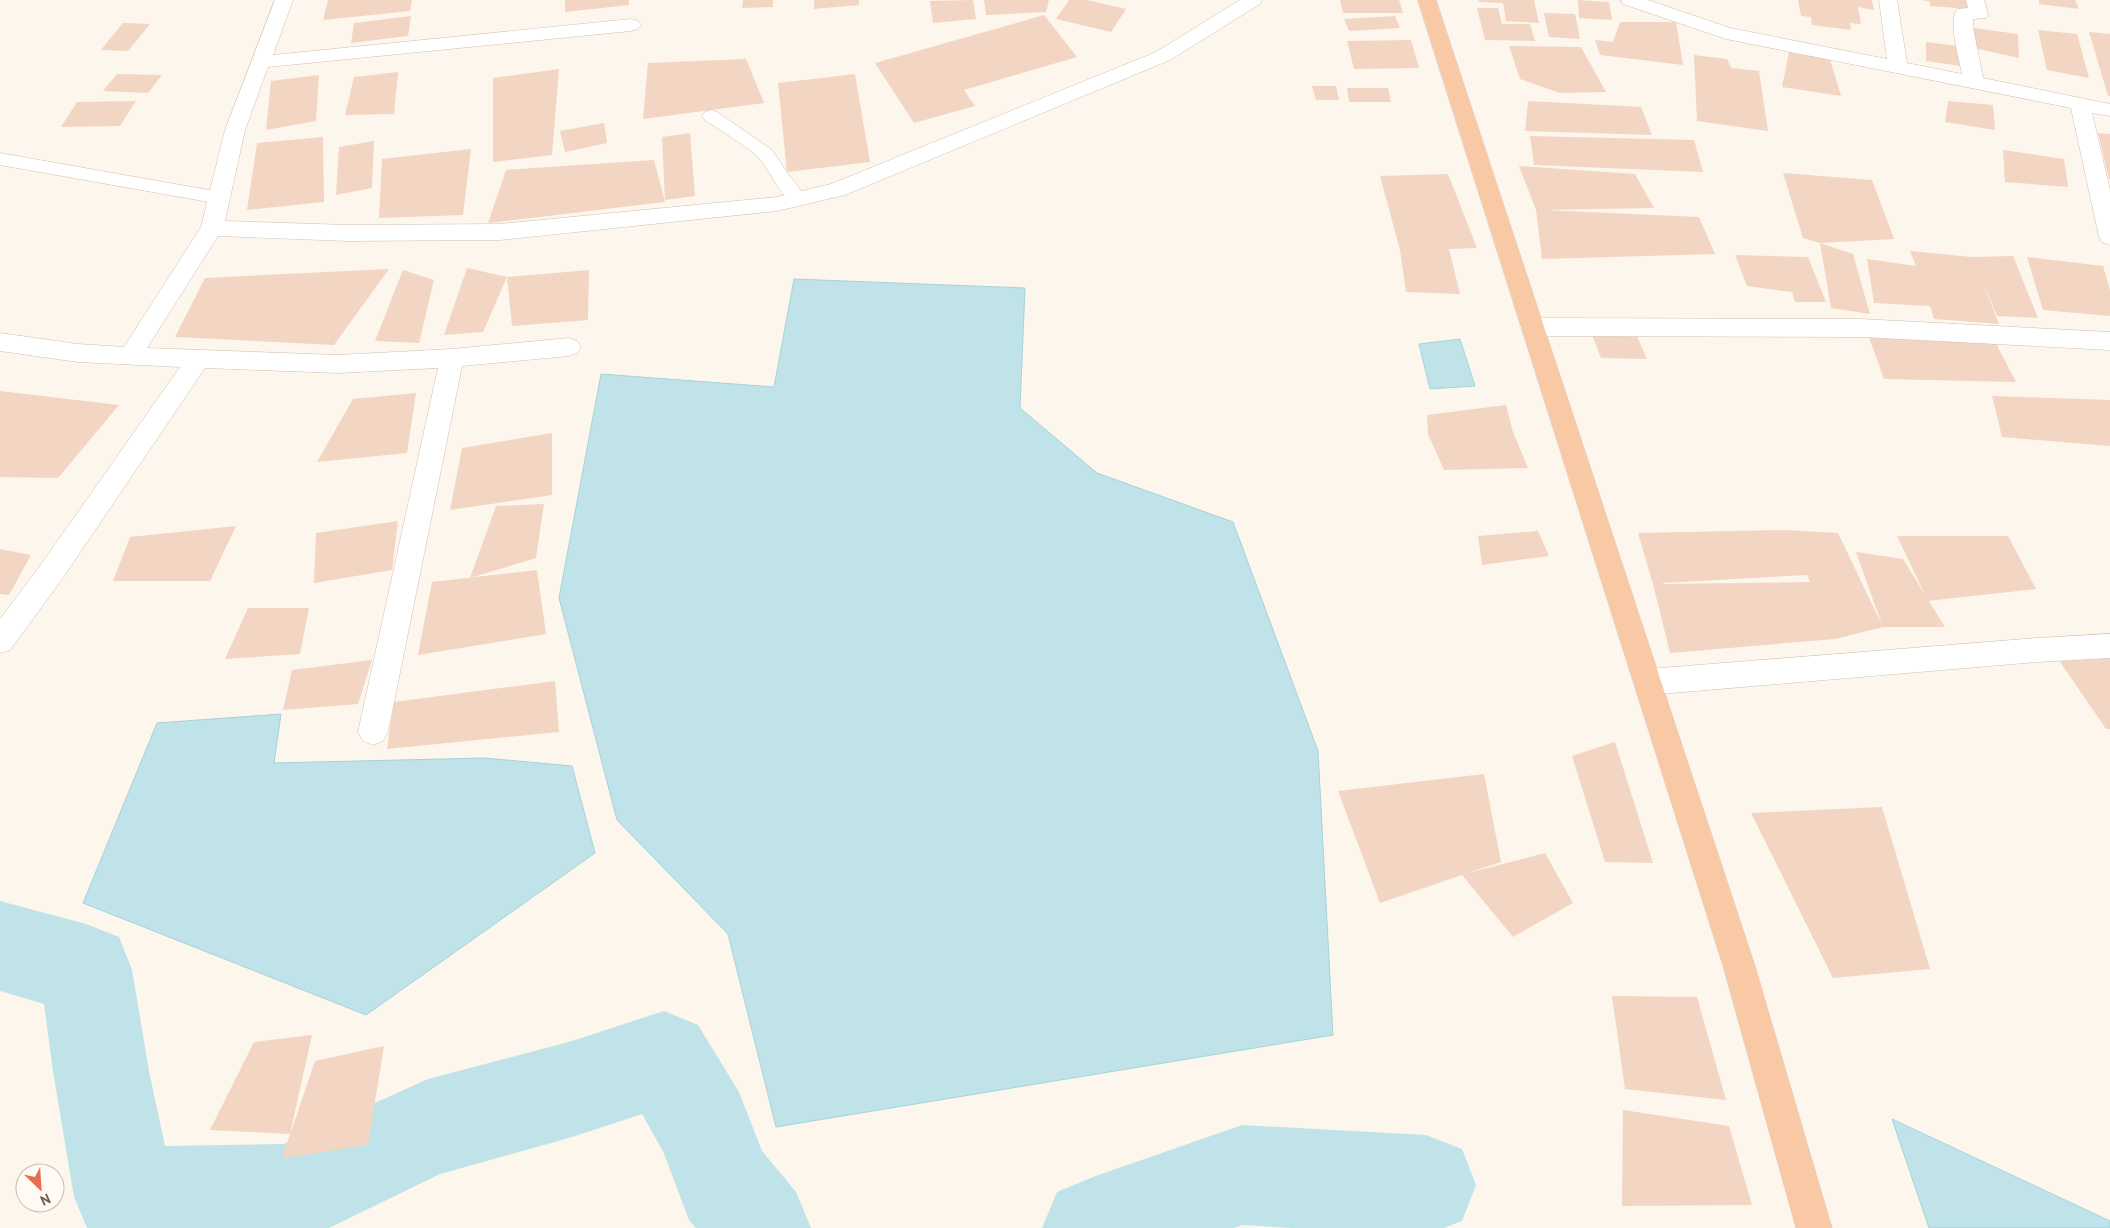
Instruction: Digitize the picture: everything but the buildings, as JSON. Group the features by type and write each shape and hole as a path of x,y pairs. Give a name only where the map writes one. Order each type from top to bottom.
{"highway":[{"path":"1427,0 1739,966 1814,1228"}],"street":[{"path":"130,356 212,228 220,198 230,144 284,0"},
{"path":"212,228 348,233 500,232 760,206 799,200 837,190 1163,56 1253,0"},
{"path":"1630,0 1726,33 2110,110"},
{"path":"1888,0 1898,69"},
{"path":"1974,84 1963,27 1964,13 1979,14 1975,0"},
{"path":"261,62 631,25"},
{"path":"2080,104 2110,237"},
{"path":"1532,327 1861,328 2110,341"},
{"path":"0,342 78,353 338,364 452,358 570,347"},
{"path":"373,732 452,358"},
{"path":"0,641 50,574 198,359"},
{"path":"1648,682 2037,650 2110,646"}],"lane":[{"path":"712,116 766,154 779,175 799,200"},
{"path":"0,159 220,198"}],"water":[{"path":"794,279 1025,288 1020,408 1097,473 1233,522 1318,751 1333,1035 776,1127 728,934 617,820 559,598 601,374 774,387"},
{"path":"1460,339 1475,386 1430,389 1419,344"},
{"path":"281,714 274,763 484,758 572,766 595,853 366,1015 83,903 157,723"},
{"path":"1892,1119 2110,1221 2110,1228 1929,1228"}],"waterway":[{"path":"0,946 86,970 101,1071 125,1197 288,1195 428,1128 569,1090 664,1059 704,1127 725,1184 760,1228"},
{"path":"1093,1228 1242,1175 1426,1185"}]}
